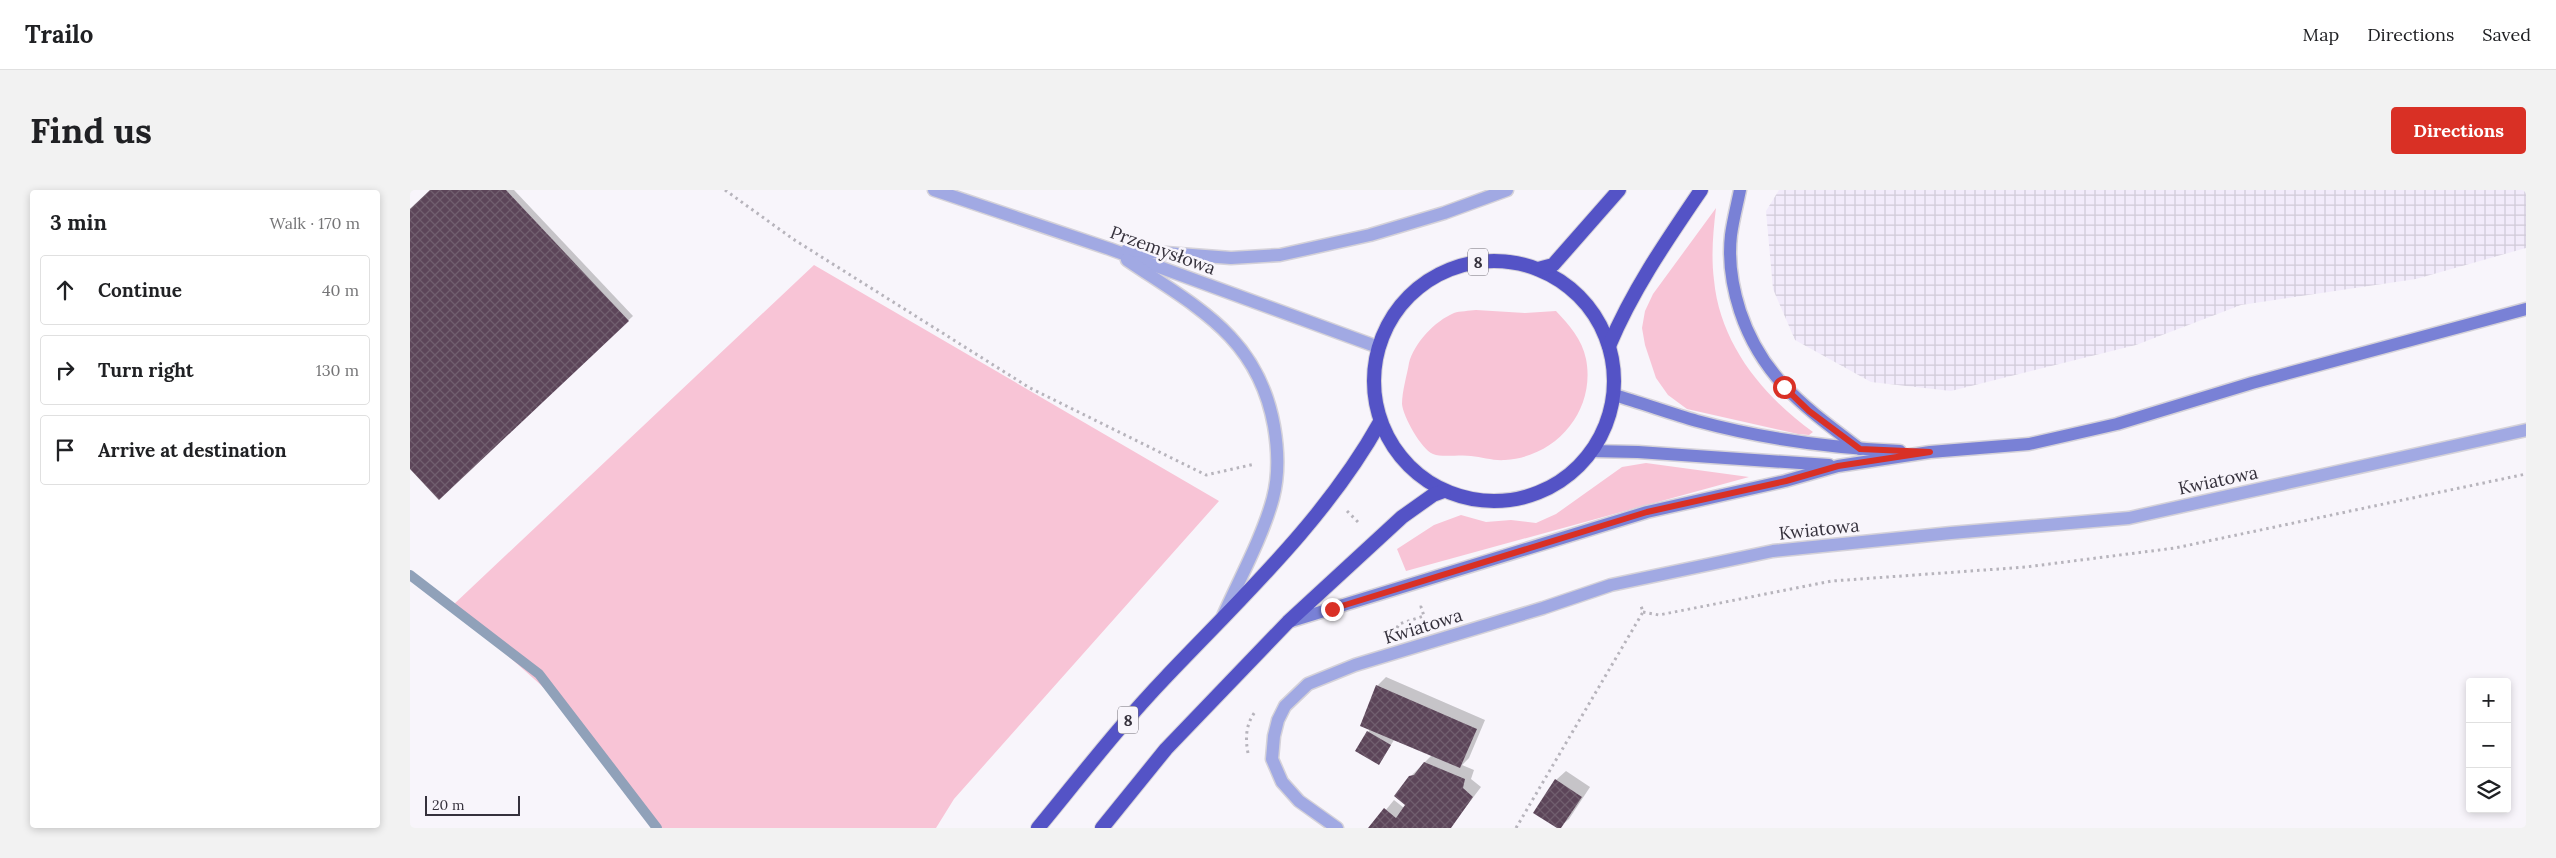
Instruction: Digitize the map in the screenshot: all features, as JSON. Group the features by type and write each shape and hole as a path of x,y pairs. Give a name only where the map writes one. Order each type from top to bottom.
{"highway":[{"path":"1538,269 1553,265 1619,190"},
{"path":"1609,346 1625,308 1701,190"},
{"name":"8","path":"1506,261 1538,269 1562,282 1582,299 1598,320 1609,346 1614,370 1614,395 1606,424 1592,451 1569,475 1541,492 1509,501 1501,501 1476,500 1444,491 1411,468 1395,450 1380,422 1374,397 1373,372 1378,347 1392,316 1413,291 1441,272 1472,262 1506,261"},
{"name":"8","path":"1038,828 1165,678 1256,584 1312,520 1360,458 1380,422"},
{"path":"1102,828 1166,748 1288,622 1402,517 1433,495 1444,491"}],"main road":[{"path":"1740,190 1731,236 1731,272 1733,290 1755,350 1770,370 1809,411 1860,449"},
{"path":"1288,622 1647,512 1786,481 1838,466 1930,452 2029,444 2117,424 2252,383 2526,309"},
{"path":"1614,395 1707,423 1796,442 1860,449 1930,452"},
{"path":"1592,451 1647,452 1838,466"}],"street":[{"name":"Przemysłowa","path":"934,190 1110,249 1378,347"},
{"path":"1110,249 1231,258 1280,255 1370,235 1444,213 1507,190"},
{"path":"1110,249 1206,314 1231,335 1254,368 1270,407 1278,462 1273,498 1223,616"},
{"name":"Kwiatowa","path":"1337,828 1300,801 1282,782 1272,759 1274,736 1285,706 1308,684 1355,665 1543,608 1611,585 1763,553 1924,535 2129,518 2526,430"}],"path":[{"path":"725,190 793,239 1030,388 1206,475 1264,461"},
{"path":"1644,612 1659,615 1832,581 2026,567 2175,548 2526,474"},
{"path":"1345,508 1364,527"},
{"path":"1638,598 1644,612"},
{"path":"1396,634 1399,624 1424,616 1421,607 1412,610"},
{"path":"1516,828 1644,612"}],"shaded area":[{"path":"1779,190 2526,190 2526,248 2416,279 2241,305 2136,345 1951,391 1871,382 1795,340 1773,289 1766,211"},
{"path":"1716,208 1713,271 1718,303 1725,326 1735,347 1761,385 1777,402 1813,432 1809,435 1687,409 1668,395 1656,378 1645,345 1642,328 1645,311 1653,294"},
{"path":"814,265 1219,501 954,799 936,828 657,828 561,703 452,606"},
{"path":"1476,310 1525,313 1556,311 1574,333 1584,352 1588,378 1585,396 1578,413 1569,428 1556,440 1541,450 1524,457 1501,460 1433,454 1418,439 1403,409 1403,394 1409,363 1420,340 1440,321 1456,312"},
{"path":"1646,463 1749,477 1406,571 1397,549 1434,525 1461,515 1486,522 1511,520 1536,523 1556,514 1622,467"}],"building":[{"path":"430,190 506,190 629,321 439,500 410,469 410,209"},
{"path":"1376,685 1477,729 1460,768 1360,726"},
{"path":"1367,731 1391,745 1379,765 1355,751"},
{"path":"1424,762 1465,779 1463,788 1473,797 1451,828 1368,828 1384,808 1396,818 1405,805 1394,796 1409,776 1414,775"},
{"path":"1555,779 1582,797 1561,828 1557,828 1533,813"}],"waterway":[{"path":"410,575 539,674 657,828"}],"route":[{"path":"1332,609 1647,512 1786,481 1838,466 1930,452 1860,449 1809,411 1784,387"}]}
